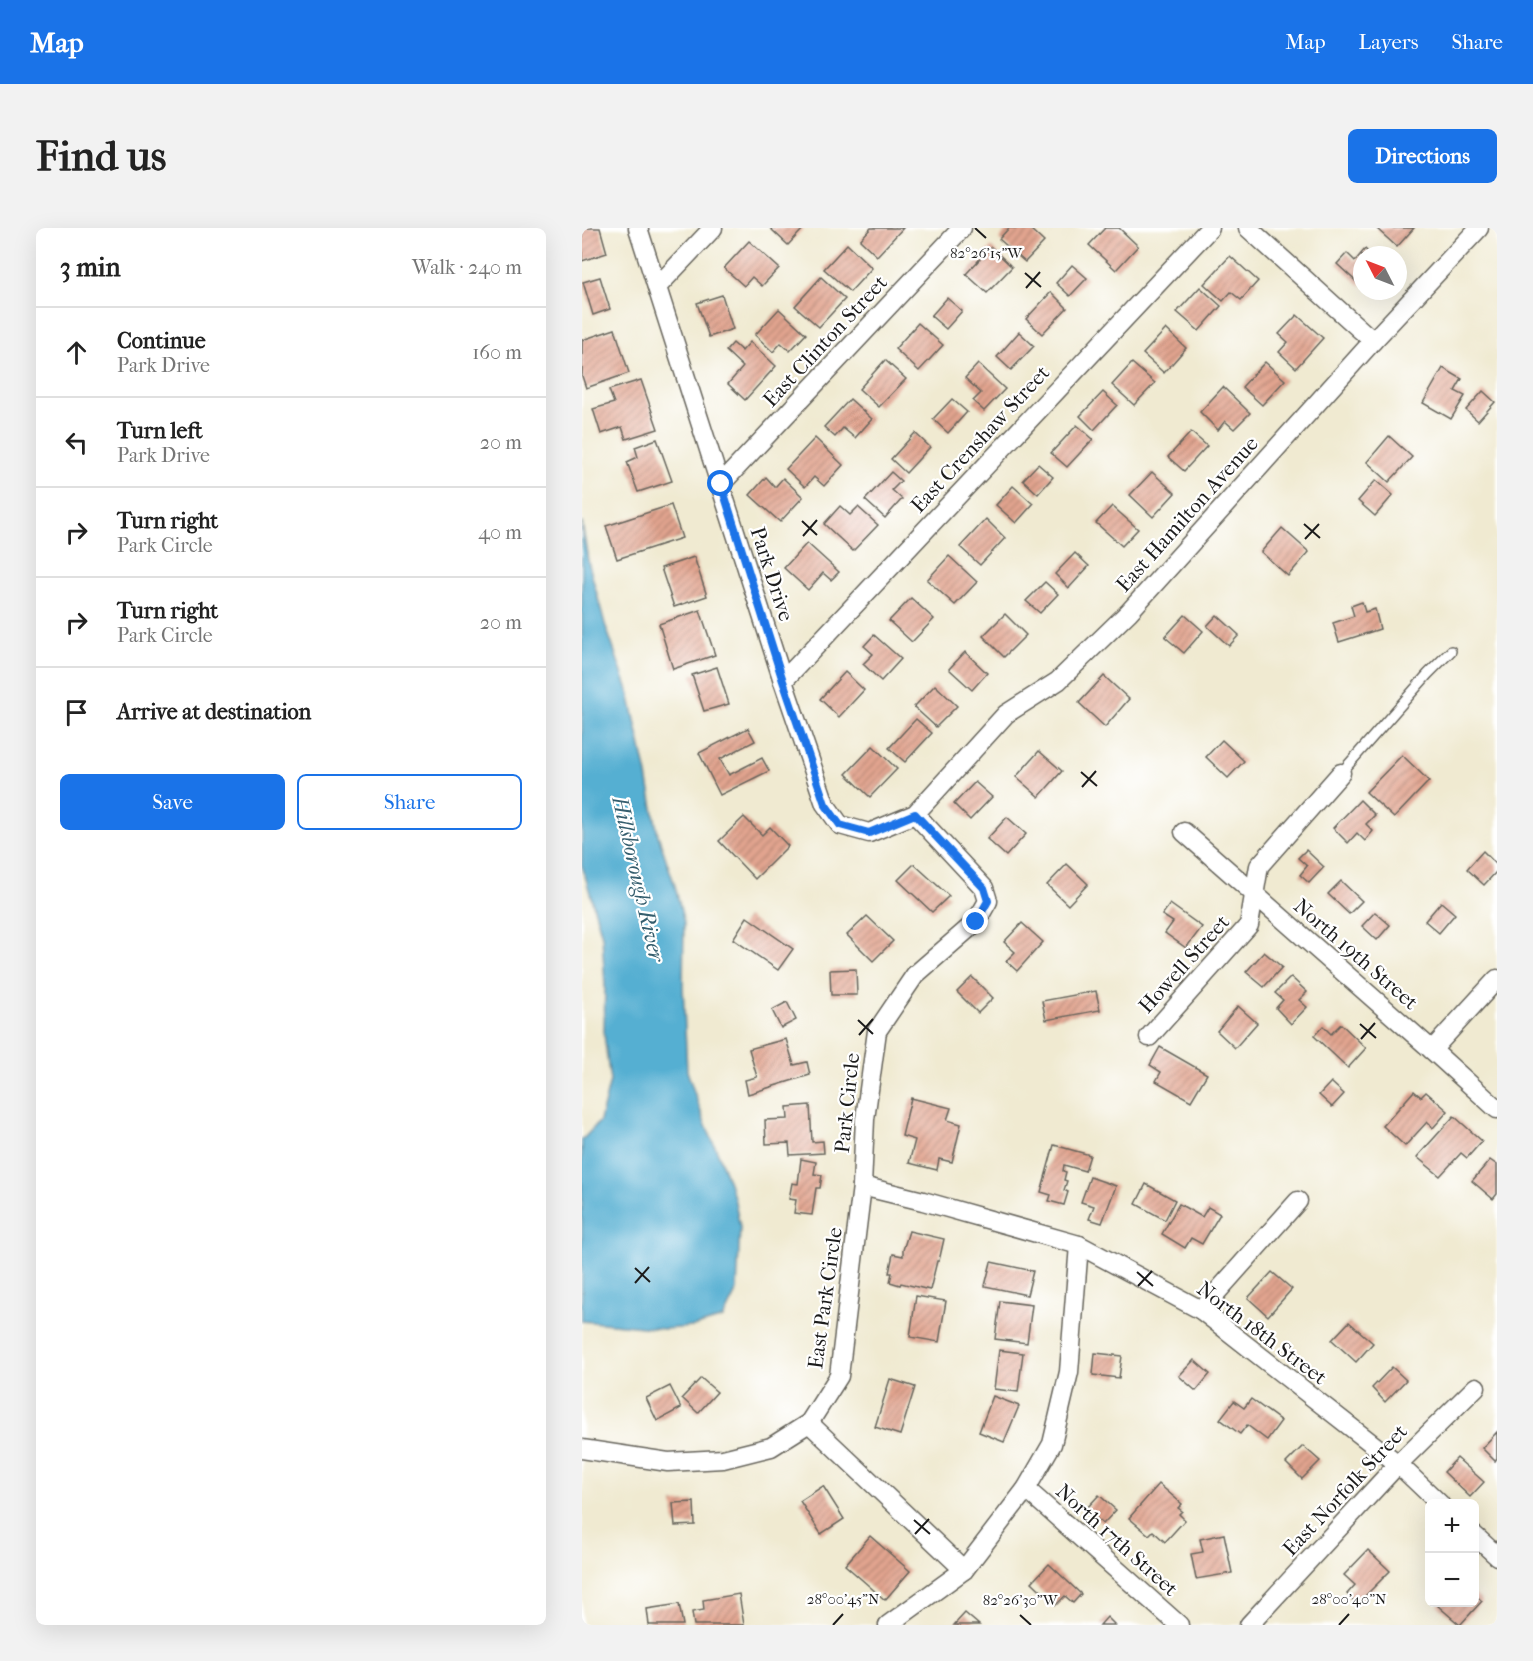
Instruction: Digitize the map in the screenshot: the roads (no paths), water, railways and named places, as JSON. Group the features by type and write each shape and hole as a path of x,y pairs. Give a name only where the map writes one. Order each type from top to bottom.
{"street":[{"name":"Park Drive","path":"638,228 783,681 825,804 840,825 869,833 915,814"},
{"path":"657,288 713,228"},
{"name":"East Clinton Street","path":"721,484 962,228"},
{"name":"East Crenshaw Street","path":"783,681 1210,228"},
{"path":"1248,228 1373,341"},
{"name":"East Hamilton Avenue","path":"915,814 1006,714 1058,681 1129,612 1373,341 1479,228"},
{"name":"Howell Street","path":"1149,1037 1249,925 1259,866 1341,773"},
{"name":"Park Circle","path":"862,1186 865,1119 877,1031 915,975 976,922 988,901 984,888 915,814"},
{"name":"North 19th Street","path":"1184,832 1497,1109"},
{"path":"1432,1050 1497,979"},
{"name":"North 18th Street","path":"862,1186 1079,1245 1201,1310 1398,1464 1436,1499"},
{"name":"East Park Circle","path":"582,1449 668,1462 723,1459 771,1447 809,1423 839,1376 862,1186"},
{"path":"1201,1310 1298,1202"},
{"path":"888,1625 964,1570 1026,1489 1052,1444 1069,1372 1079,1245"},
{"name":"East Norfolk Street","path":"1249,1625 1398,1464 1476,1387"},
{"path":"809,1423 964,1570"},
{"name":"North 17th Street","path":"1026,1489 1179,1625"},
{"path":"1479,1540 1497,1556"}],"lane":[{"path":"1341,773 1451,651"}],"water":[{"name":"Hillsborough River","path":"582,522 588,561 605,624 629,693 658,835 675,886 684,923 683,986 687,1071 734,1197 740,1227 737,1290 723,1318 693,1327 664,1329 582,1321 582,1140 600,1121 610,1081 604,1034 605,985 602,936 582,865"}]}
